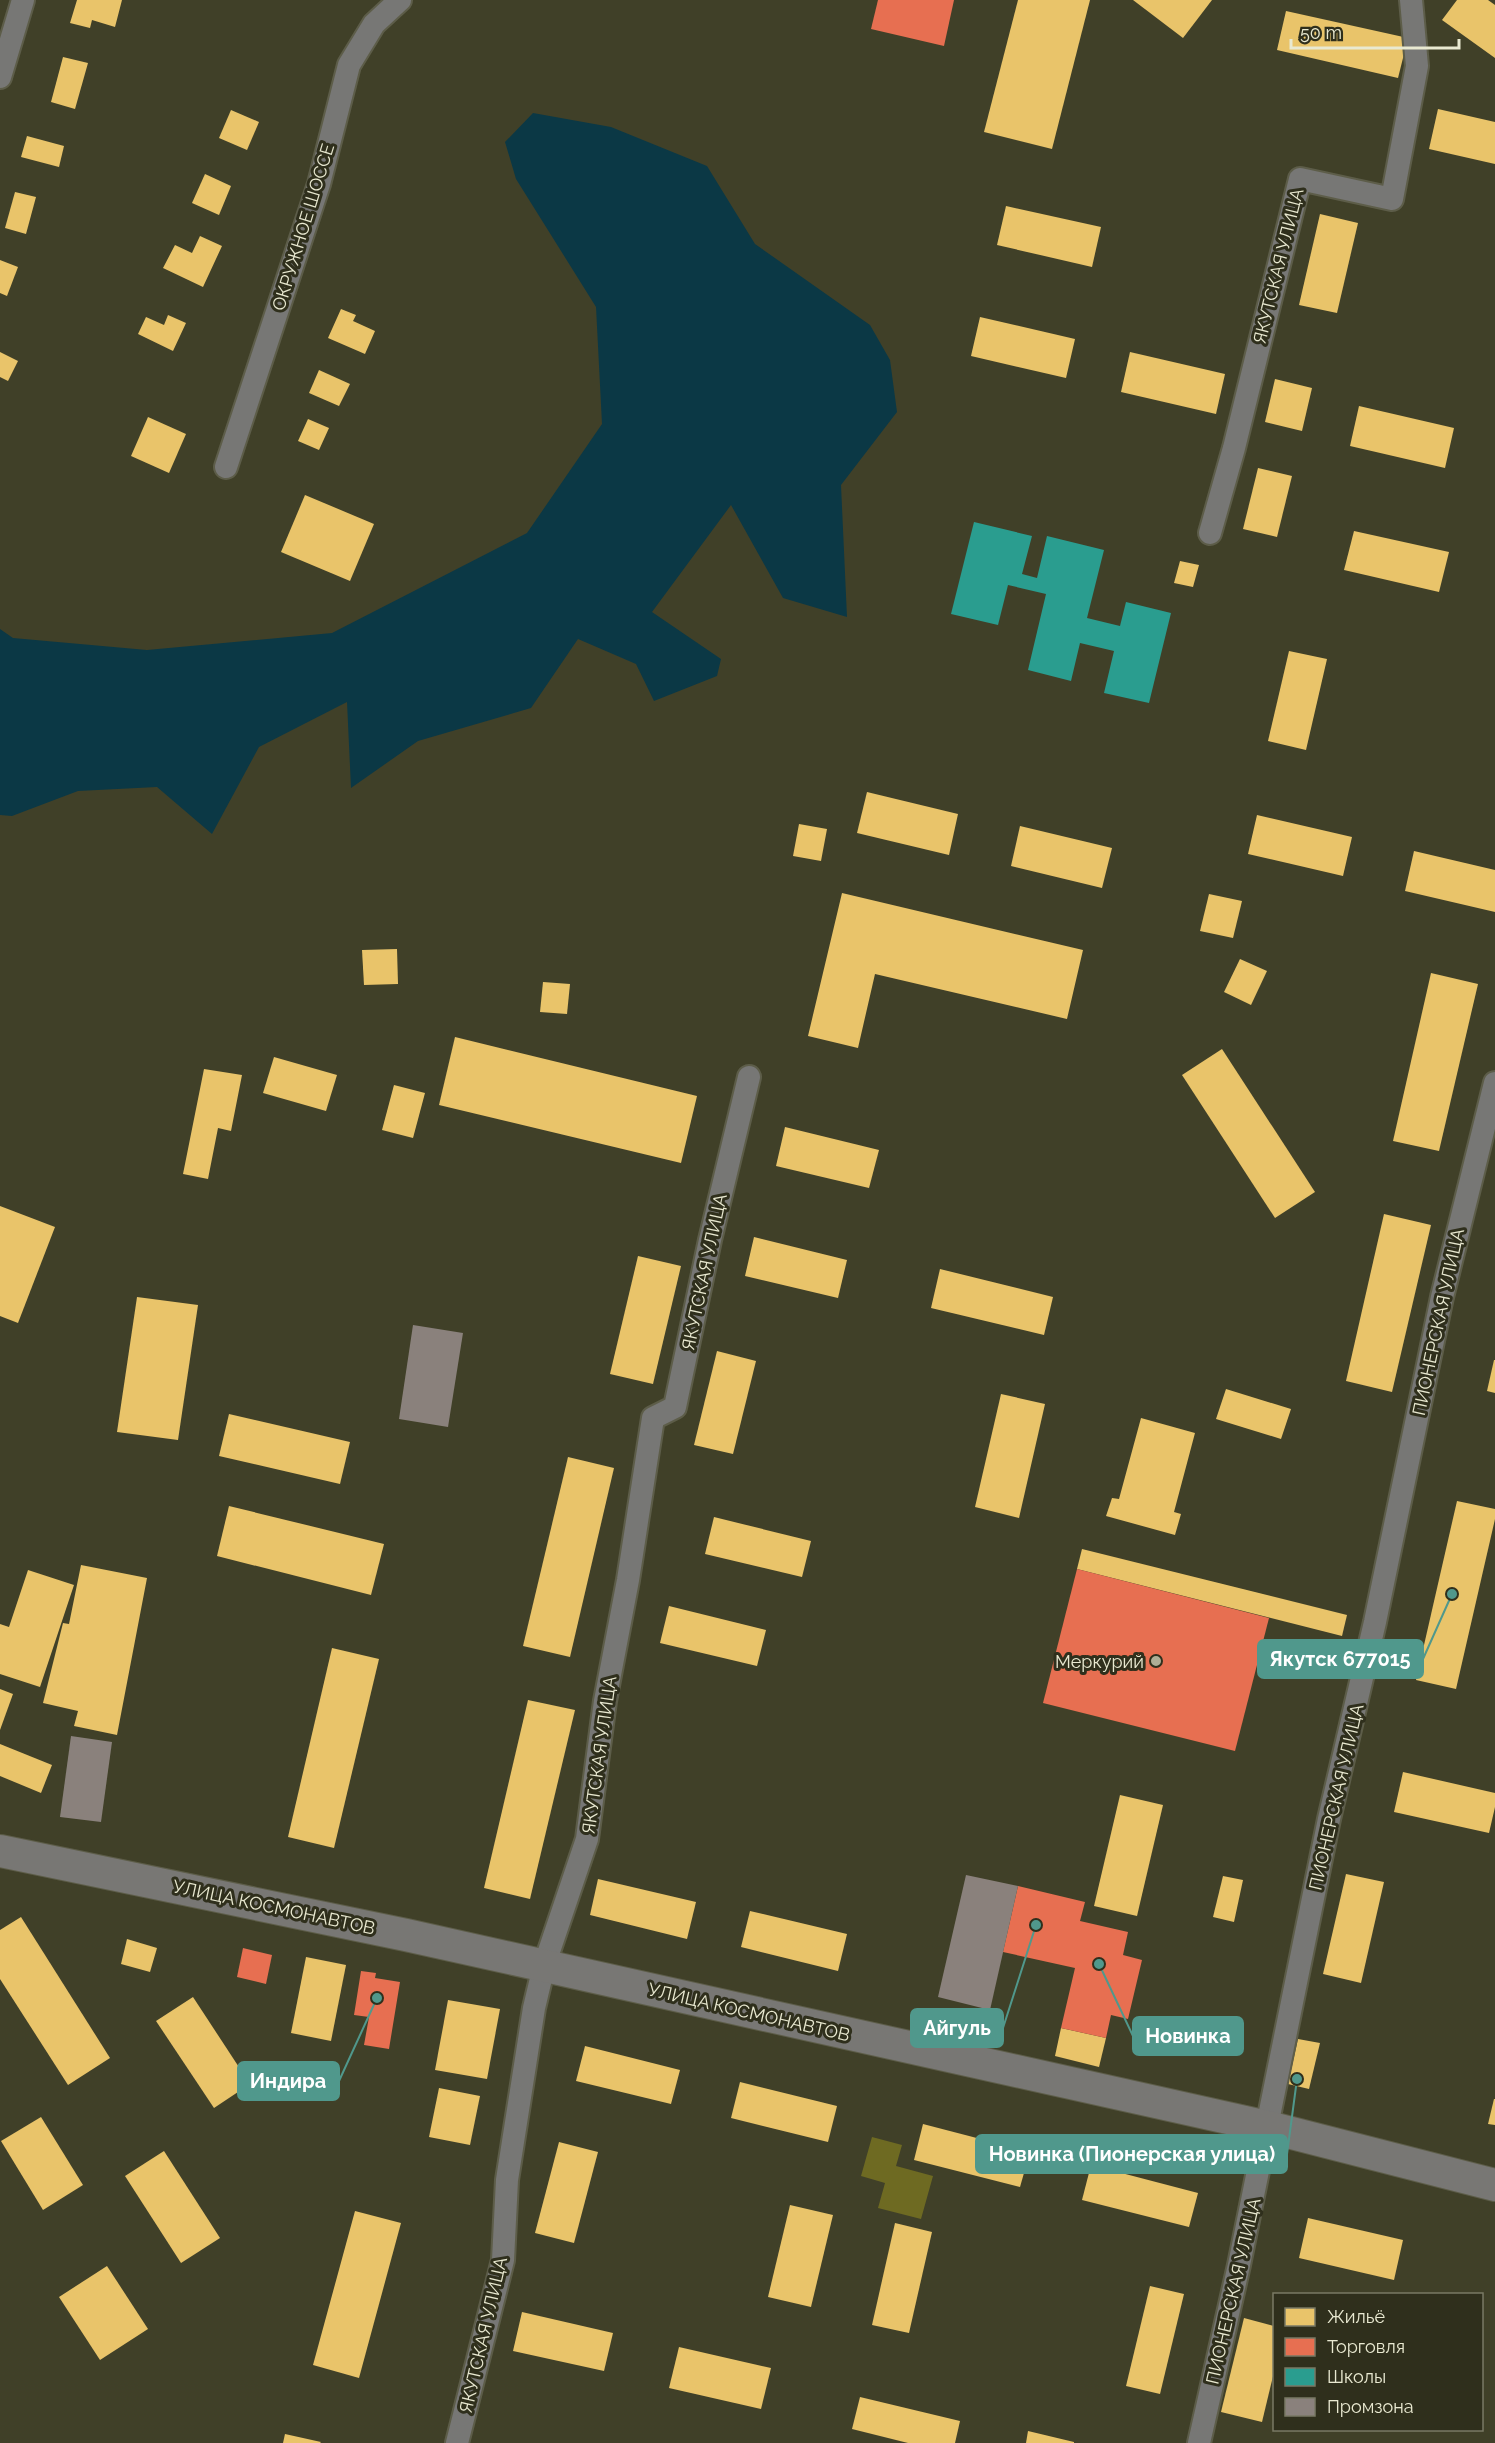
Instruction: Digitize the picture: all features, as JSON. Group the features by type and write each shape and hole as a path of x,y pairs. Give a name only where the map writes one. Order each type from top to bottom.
{"street":[{"path":"0,77 23,0"},
{"name":"ОКРУЖНОЕ ШОССЕ","path":"226,467 319,184 349,64 374,24 400,0"},
{"name":"ЯКУТСКАЯ УЛИЦА","path":"1210,533 1234,448 1300,179 1392,199 1417,66 1411,0"},
{"name":"ЯКУТСКАЯ УЛИЦА","path":"457,2443 503,2260 507,2180 534,2008 544,1966 588,1839 605,1701 628,1580 653,1418 675,1407 710,1240 749,1077"},
{"name":"ПИОНЕРСКАЯ УЛИЦА","path":"1198,2443 1268,2127 1329,1819 1375,1622 1442,1297 1495,1083"},
{"name":"УЛИЦА КОСМОНАВТОВ","path":"0,1851 406,1935 1268,2127 1495,2185"}],"shaded area":[{"path":"872,2137 902,2145 896,2166 933,2176 921,2219 878,2208 885,2183 861,2176"}],"water":[{"path":"533,113 611,127 707,166 755,244 870,325 890,360 897,412 841,485 847,617 783,598 731,505 652,612 721,659 717,676 654,701 636,664 578,639 531,708 418,741 351,788 347,702 259,747 212,834 157,787 78,791 12,816 0,815 0,629 13,638 147,650 332,633 527,533 602,424 596,307 516,179 505,142"}],"building: Жильё":[{"path":"77,0 122,0 115,27 92,20 90,28 70,23"},
{"path":"1018,0 1090,0 1052,149 984,132"},
{"path":"1133,0 1212,0 1183,38"},
{"path":"1457,0 1488,0 1495,5 1495,58 1442,20"},
{"path":"1286,11 1408,38 1398,78 1277,50"},
{"path":"63,57 88,63 75,109 51,102"},
{"path":"1438,109 1495,122 1495,164 1429,149"},
{"path":"231,110 259,122 247,150 219,138"},
{"path":"27,136 64,146 59,167 21,157"},
{"path":"205,174 231,186 219,215 192,203"},
{"path":"15,192 36,197 26,234 5,228"},
{"path":"1006,206 1101,227 1092,267 997,245"},
{"path":"1320,214 1358,223 1337,313 1299,305"},
{"path":"200,236 222,246 203,287 163,268 175,245 192,253"},
{"path":"0,260 18,267 7,296 0,293"},
{"path":"341,309 356,315 353,321 375,331 365,354 328,338"},
{"path":"168,315 186,323 173,351 138,334 146,317 164,325"},
{"path":"980,317 1075,339 1066,378 971,356"},
{"path":"0,352 18,361 8,381 0,377"},
{"path":"1130,352 1225,374 1216,414 1121,392"},
{"path":"319,370 350,384 339,406 309,393"},
{"path":"1275,379 1312,388 1302,431 1265,422"},
{"path":"1359,406 1454,428 1445,468 1350,446"},
{"path":"148,417 186,434 169,473 131,456"},
{"path":"308,419 329,428 319,450 298,441"},
{"path":"1258,468 1292,476 1277,537 1243,529"},
{"path":"305,495 374,524 350,581 281,552"},
{"path":"1354,531 1449,552 1439,592 1344,570"},
{"path":"1180,561 1199,565 1193,587 1174,583"},
{"path":"1289,651 1327,659 1306,750 1268,741"},
{"path":"867,792 958,814 949,855 857,833"},
{"path":"1257,815 1352,837 1343,876 1248,854"},
{"path":"799,824 827,829 821,861 793,856"},
{"path":"1020,826 1112,848 1102,888 1011,866"},
{"path":"1414,851 1495,870 1495,912 1405,891"},
{"path":"842,893 1083,950 1067,1019 875,974 858,1048 808,1036"},
{"path":"1209,894 1242,901 1233,938 1200,931"},
{"path":"397,949 398,984 364,985 362,950"},
{"path":"1240,959 1267,971 1251,1005 1224,992"},
{"path":"1431,973 1478,984 1439,1151 1393,1141"},
{"path":"543,982 570,984 567,1014 540,1012"},
{"path":"455,1037 697,1096 681,1163 439,1105"},
{"path":"1222,1049 1315,1192 1275,1218 1182,1075"},
{"path":"274,1057 337,1075 326,1111 263,1093"},
{"path":"204,1069 242,1075 231,1131 218,1128 208,1179 183,1174"},
{"path":"394,1085 425,1093 413,1138 382,1130"},
{"path":"785,1127 879,1150 869,1188 776,1166"},
{"path":"0,1206 55,1227 18,1323 0,1316"},
{"path":"1384,1214 1431,1225 1392,1392 1346,1381"},
{"path":"754,1237 847,1260 838,1298 745,1276"},
{"path":"638,1256 681,1266 653,1384 610,1374"},
{"path":"940,1269 1053,1297 1044,1335 931,1308"},
{"path":"137,1297 198,1305 178,1440 117,1432"},
{"path":"717,1351 756,1361 733,1454 694,1445"},
{"path":"1495,1360 1495,1393 1487,1391"},
{"path":"1226,1389 1291,1409 1281,1439 1216,1419"},
{"path":"1001,1394 1045,1404 1019,1518 975,1507"},
{"path":"229,1414 350,1442 340,1484 219,1456"},
{"path":"1141,1418 1195,1433 1174,1512 1181,1514 1175,1535 1106,1516 1112,1498 1119,1499"},
{"path":"568,1457 614,1468 570,1657 523,1646"},
{"path":"1457,1501 1495,1509 1495,1519 1456,1689 1416,1680"},
{"path":"229,1506 384,1544 371,1595 217,1556"},
{"path":"714,1517 811,1541 802,1577 705,1554"},
{"path":"1082,1549 1347,1615 1342,1636 1077,1569"},
{"path":"81,1565 147,1578 117,1735 74,1726 78,1711 43,1703 63,1623 69,1624"},
{"path":"28,1570 74,1585 40,1687 0,1674 0,1624 9,1627"},
{"path":"669,1606 766,1630 757,1666 660,1643"},
{"path":"332,1648 379,1659 334,1848 288,1837"},
{"path":"0,1689 13,1694 0,1730"},
{"path":"528,1700 575,1710 530,1899 484,1888"},
{"path":"0,1744 52,1765 41,1793 0,1776"},
{"path":"1403,1772 1495,1793 1495,1807 1489,1833 1394,1812"},
{"path":"1120,1795 1163,1805 1137,1916 1094,1906"},
{"path":"1346,1874 1384,1882 1361,1983 1323,1974"},
{"path":"1223,1876 1243,1880 1234,1922 1213,1917"},
{"path":"598,1879 696,1902 687,1939 590,1915"},
{"path":"750,1911 847,1934 838,1971 741,1947"},
{"path":"21,1917 110,2058 68,2085 0,1979 0,1930"},
{"path":"127,1939 157,1948 150,1972 121,1964"},
{"path":"306,1957 346,1965 331,2041 291,2033"},
{"path":"193,1997 250,2084 214,2108 156,2021"},
{"path":"448,2000 500,2009 487,2079 435,2070"},
{"path":"1061,2028 1106,2038 1099,2067 1055,2056"},
{"path":"1298,2039 1320,2043 1309,2089 1288,2084"},
{"path":"585,2046 680,2070 671,2104 576,2081"},
{"path":"740,2082 837,2106 828,2142 731,2118"},
{"path":"439,2088 480,2096 470,2145 429,2137"},
{"path":"1495,2099 1495,2125 1488,2124"},
{"path":"41,2117 83,2185 43,2210 1,2141"},
{"path":"923,2124 1030,2152 1020,2187 914,2160"},
{"path":"559,2142 598,2152 574,2243 535,2233"},
{"path":"164,2151 220,2238 181,2263 125,2176"},
{"path":"1091,2165 1198,2193 1189,2227 1082,2200"},
{"path":"790,2205 833,2215 811,2307 768,2297"},
{"path":"355,2211 401,2223 359,2378 313,2365"},
{"path":"1308,2218 1403,2240 1394,2280 1299,2258"},
{"path":"895,2223 932,2232 909,2333 872,2325"},
{"path":"107,2266 148,2329 100,2360 59,2297"},
{"path":"1150,2286 1184,2294 1160,2394 1126,2386"},
{"path":"522,2312 613,2333 604,2371 513,2351"},
{"path":"1244,2318 1273,2326 1273,2376 1262,2422 1221,2412"},
{"path":"679,2347 771,2368 761,2409 669,2388"},
{"path":"860,2397 960,2421 955,2443 908,2443 852,2429"},
{"path":"1028,2431 1074,2442 1074,2443 1026,2443"},
{"path":"285,2434 321,2442 283,2443"}],"building: Торговля":[{"path":"878,0 954,0 944,46 871,29"},
{"name":"Меркурий","path":"1077,1569 1269,1618 1235,1751 1043,1703"},
{"path":"1018,1886 1085,1902 1080,1921 1128,1932 1123,1955 1142,1960 1128,2019 1111,2015 1106,2038 1061,2028 1075,1968 1003,1952"},
{"path":"243,1948 272,1955 266,1984 237,1977"},
{"path":"361,1971 376,1973 375,1978 400,1982 389,2049 364,2045 369,2017 354,2015"}],"building: Школы":[{"path":"974,522 1032,536 1022,574 1037,578 1047,536 1104,550 1087,618 1120,626 1126,602 1171,613 1149,703 1104,693 1114,651 1080,643 1071,681 1028,670 1046,594 1008,585 998,625 951,614"}],"building: Промзона":[{"path":"413,1325 463,1333 448,1427 399,1419"},
{"path":"71,1736 112,1742 101,1822 60,1817"},
{"path":"966,1875 1018,1886 990,2010 938,1997"}],"place":[{"name":"Якутск 677015","path":"1452,1594"},
{"name":"Меркурий","path":"1156,1661"},
{"name":"Айгуль","path":"1036,1925"},
{"name":"Новинка","path":"1099,1964"},
{"name":"Индира","path":"377,1998"},
{"name":"Новинка (Пионерская улица)","path":"1297,2079"}]}
